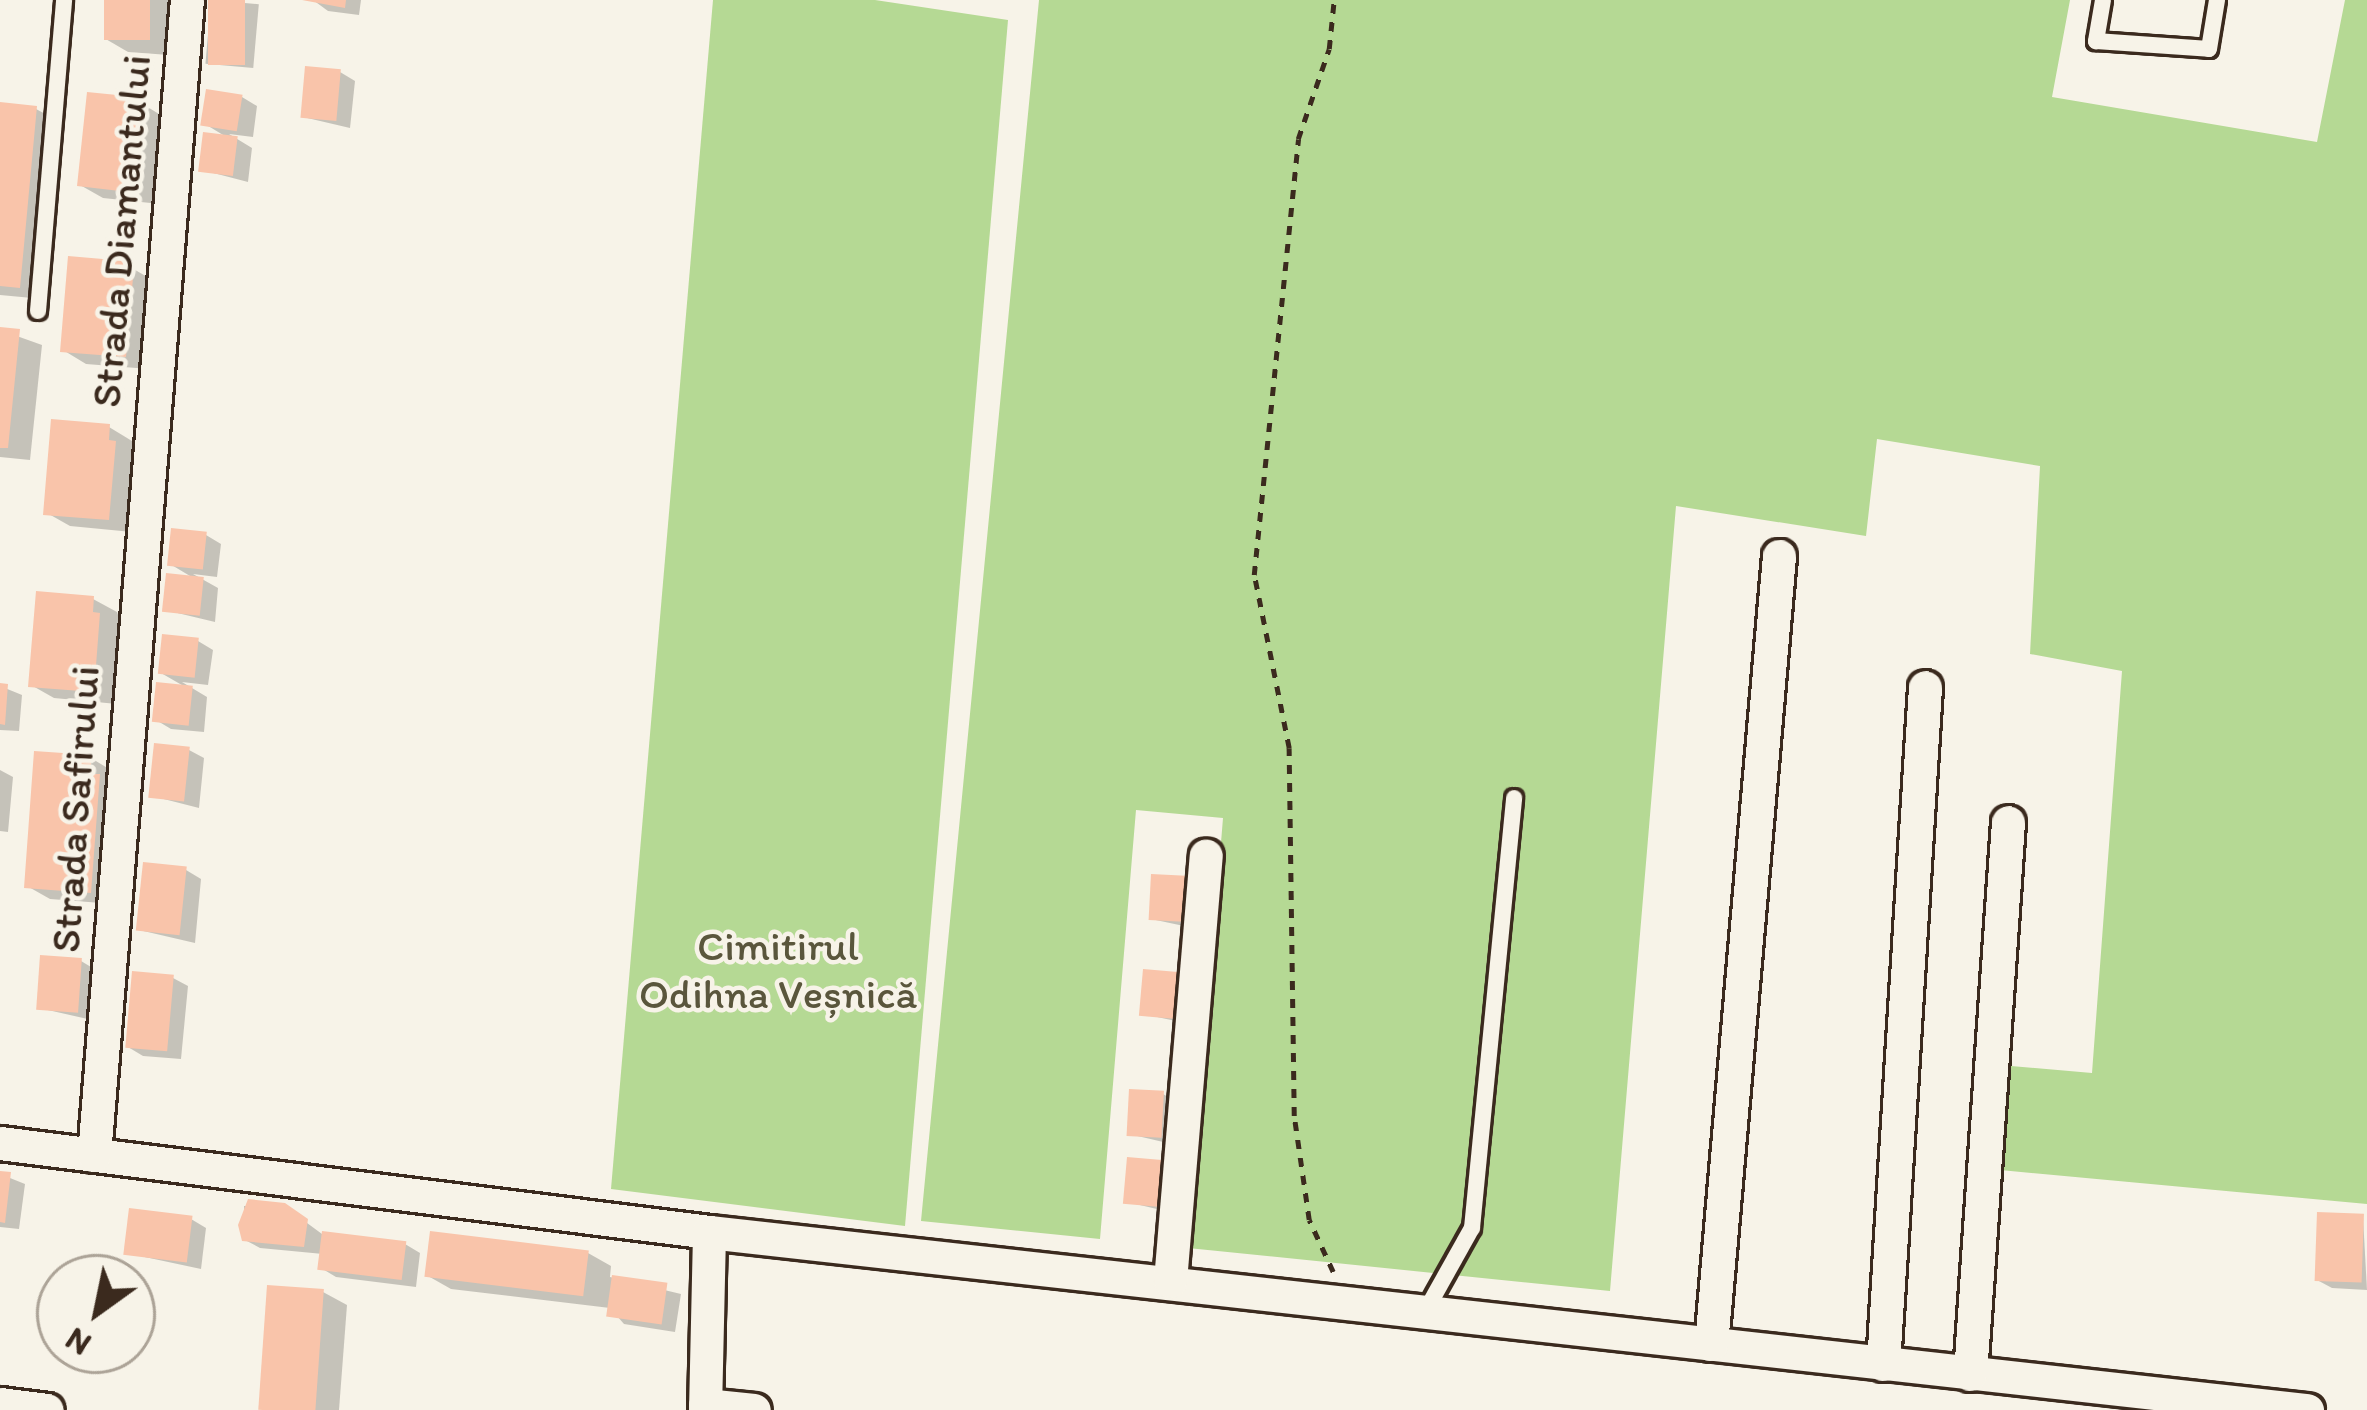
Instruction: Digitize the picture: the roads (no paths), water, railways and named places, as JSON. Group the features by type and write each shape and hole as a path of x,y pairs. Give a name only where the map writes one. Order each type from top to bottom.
{"street":[{"name":"Strada Diamantului","path":"146,469 187,0"},
{"name":"Strada Safirului","path":"94,1155 146,469"},
{"path":"1711,1344 1779,556"},
{"path":"1883,1364 1925,687"},
{"path":"1970,1374 2008,822"},
{"path":"1170,1281 1206,856"},
{"path":"0,1143 710,1232 2307,1410"},
{"path":"710,1232 705,1407 754,1410"},
{"path":"0,1404 46,1410"}],"lane":[{"path":"38,311 64,0"},
{"path":"2103,0 2096,40 2209,49 2217,0"},
{"path":"1425,1312 1472,1228 1514,798"}],"park label":[{"name":"Cimitirul Odihna Veșnică","path":"778,970"}]}
